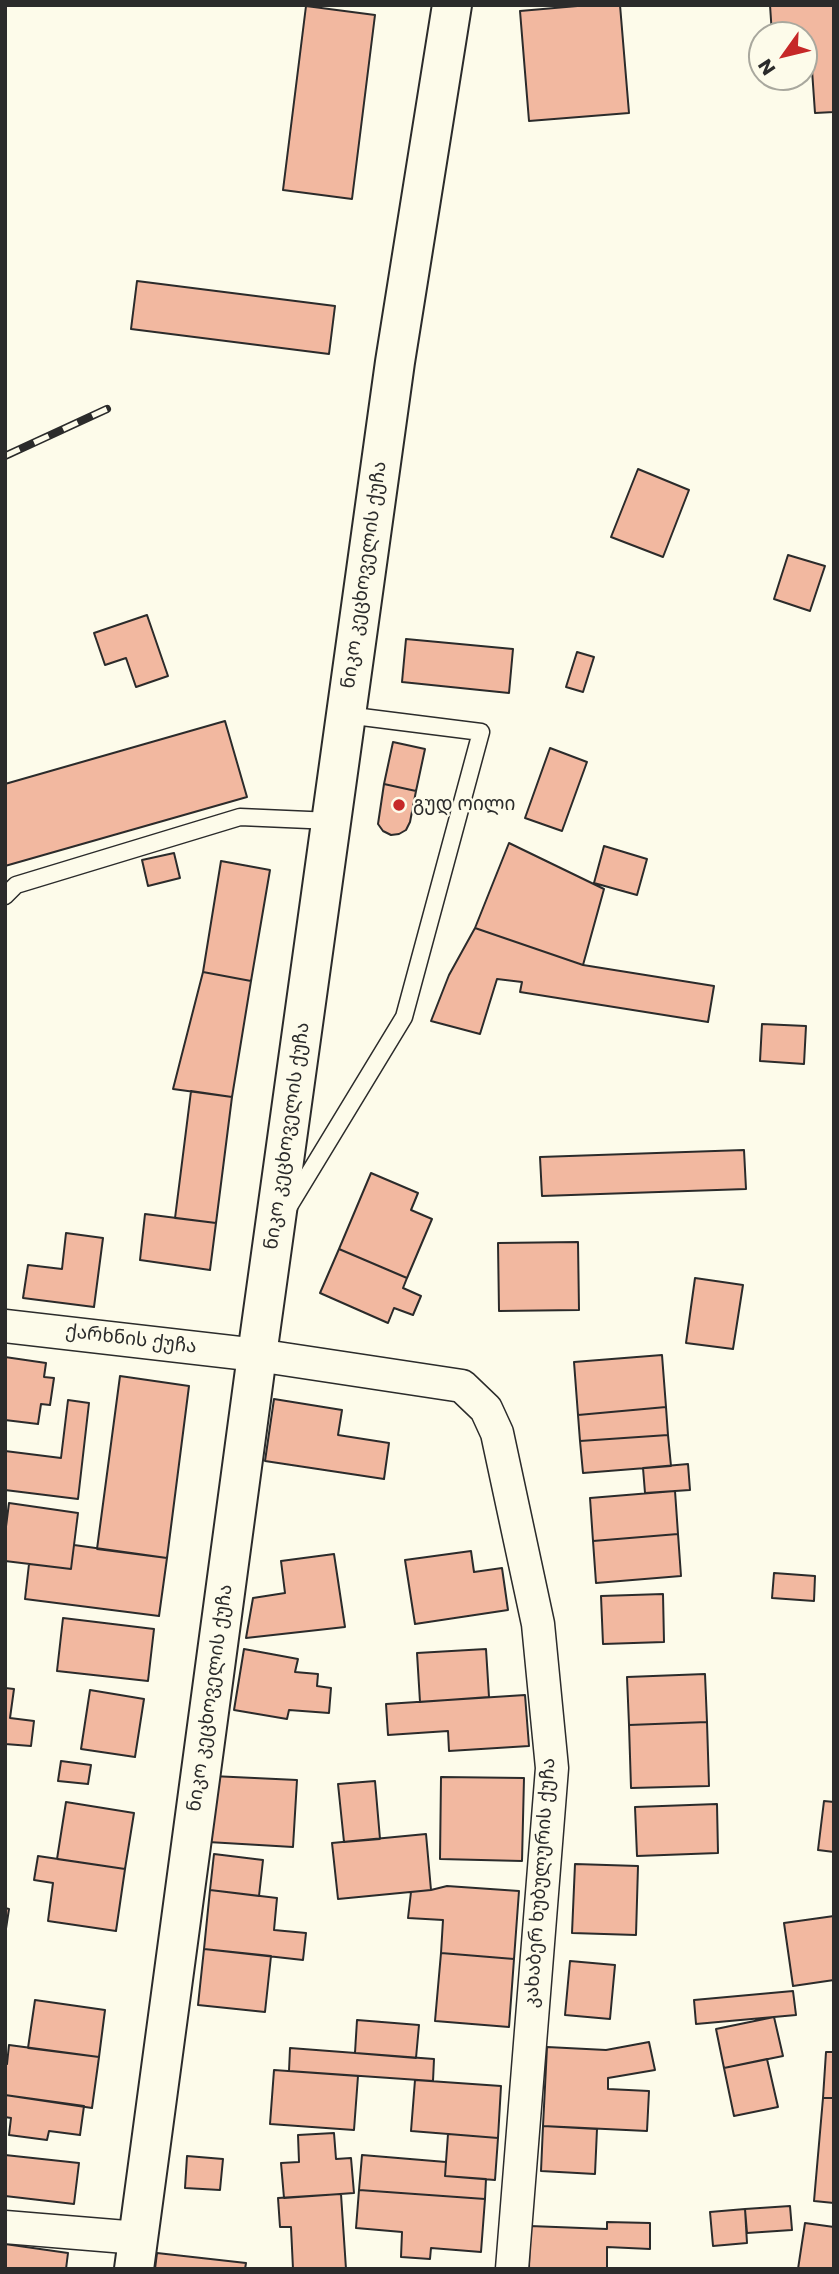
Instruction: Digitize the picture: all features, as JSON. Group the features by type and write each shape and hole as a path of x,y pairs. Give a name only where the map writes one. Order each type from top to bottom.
{"main road":[{"name":"ნიკო კეცხოველის ქუჩა","path":"136,2253 395,362 452,5"}],"street":[{"name":"ქარხნის ქუჩა","path":"5,1326 257,1355"},
{"name":"კახაბერ ხუბულურის ქუჩა","path":"257,1355 462,1386 486,1409 497,1433 538,1624 552,1768 512,2269"},
{"path":"5,2227 136,2253"}],"lane":[{"path":"274,1231 404,1017 481,732 346,715"},
{"path":"5,896 16,885 240,817 331,821"}],"building":[{"path":"620,5 629,113 529,121 520,11"},
{"path":"770,5 834,5 834,112 815,113 813,91 818,91 818,21 771,21"},
{"path":"306,6 375,15 352,199 283,190"},
{"path":"137,281 335,306 329,354 131,329"},
{"path":"638,469 689,490 663,557 611,537"},
{"path":"788,555 825,566 810,611 774,599"},
{"path":"147,615 168,676 136,687 126,658 105,665 94,633"},
{"path":"406,639 513,649 509,693 402,682"},
{"path":"577,652 594,657 583,692 566,687"},
{"path":"225,721 247,797 5,866 5,784"},
{"path":"393,742 425,749 416,791 384,784"},
{"path":"550,748 587,762 562,831 525,818"},
{"path":"384,784 416,791 410,822 406,830 399,834 391,835 383,831 378,824"},
{"path":"509,843 604,889 583,965 475,928"},
{"path":"604,846 647,859 637,895 594,883"},
{"path":"174,853 180,878 148,886 142,860"},
{"path":"221,861 270,870 251,981 203,972"},
{"path":"475,928 583,965 714,986 708,1022 520,992 522,982 497,979 480,1034 431,1021 449,975"},
{"path":"203,972 251,981 232,1097 173,1089"},
{"path":"762,1024 806,1026 804,1064 760,1061"},
{"path":"191,1091 232,1097 216,1223 175,1218"},
{"path":"744,1150 746,1189 542,1196 540,1157"},
{"path":"371,1173 418,1193 411,1210 432,1219 407,1278 339,1249"},
{"path":"145,1214 216,1223 210,1270 140,1260"},
{"path":"66,1233 103,1238 94,1307 23,1298 28,1265 62,1269"},
{"path":"578,1242 579,1310 499,1311 498,1243"},
{"path":"339,1249 407,1278 403,1288 421,1296 413,1315 394,1308 388,1323 320,1293"},
{"path":"695,1278 743,1285 733,1349 686,1343"},
{"path":"662,1355 666,1407 578,1415 574,1362"},
{"path":"5,1357 46,1363 44,1377 54,1378 50,1405 41,1404 38,1424 5,1420"},
{"path":"120,1376 189,1386 167,1558 97,1549"},
{"path":"274,1399 342,1410 338,1435 389,1443 384,1479 265,1461"},
{"path":"68,1400 89,1403 78,1499 5,1490 5,1451 61,1458"},
{"path":"666,1407 668,1435 580,1441 578,1415"},
{"path":"668,1435 671,1466 583,1473 580,1441"},
{"path":"688,1464 690,1490 645,1493 643,1468"},
{"path":"675,1491 678,1534 593,1541 590,1498"},
{"path":"9,1503 78,1513 71,1569 5,1561"},
{"path":"678,1534 681,1576 596,1583 593,1541"},
{"path":"74,1545 167,1558 159,1616 25,1599 29,1564 71,1569"},
{"path":"471,1551 474,1572 502,1568 508,1610 415,1624 405,1560"},
{"path":"334,1554 345,1627 246,1638 253,1598 285,1593 281,1561"},
{"path":"774,1573 815,1576 814,1601 772,1598"},
{"path":"663,1594 664,1642 603,1644 601,1596"},
{"path":"63,1618 154,1629 148,1681 57,1671"},
{"path":"244,1649 298,1659 295,1672 318,1674 317,1686 331,1688 329,1713 289,1710 287,1719 234,1710"},
{"path":"486,1649 489,1697 420,1702 417,1653"},
{"path":"705,1674 707,1722 629,1725 627,1677"},
{"path":"5,1688 14,1689 10,1718 34,1721 31,1746 5,1744"},
{"path":"90,1690 144,1699 135,1757 81,1749"},
{"path":"525,1695 529,1746 449,1751 448,1731 388,1735 386,1704"},
{"path":"707,1722 709,1786 631,1788 629,1725"},
{"path":"61,1761 91,1765 88,1784 58,1781"},
{"path":"212,1776 297,1780 293,1847 208,1842"},
{"path":"441,1777 524,1778 522,1861 440,1859"},
{"path":"375,1781 380,1839 344,1842 338,1784"},
{"path":"824,1801 834,1802 834,1852 818,1850"},
{"path":"66,1802 134,1813 125,1869 57,1859"},
{"path":"717,1804 718,1853 637,1856 635,1807"},
{"path":"426,1834 431,1890 338,1899 332,1843"},
{"path":"214,1854 263,1860 259,1896 210,1890"},
{"path":"38,1856 125,1869 116,1931 48,1921 53,1883 34,1880"},
{"path":"575,1864 638,1866 636,1935 572,1933"},
{"path":"447,1886 519,1891 514,1959 441,1953 443,1920 408,1918 411,1892"},
{"path":"210,1890 277,1898 274,1930 306,1933 303,1960 204,1949"},
{"path":"5,1908 9,1909 5,1935"},
{"path":"834,1916 834,1980 793,1986 784,1923"},
{"path":"204,1949 271,1956 265,2012 198,2005"},
{"path":"441,1953 514,1959 509,2027 435,2021"},
{"path":"570,1961 615,1965 610,2019 565,2015"},
{"path":"793,1991 796,2015 696,2024 694,2000"},
{"path":"35,2000 105,2010 99,2057 28,2048"},
{"path":"774,2017 783,2056 724,2068 716,2029"},
{"path":"357,2020 419,2025 416,2058 355,2053"},
{"path":"649,2042 655,2070 608,2078 608,2089 649,2091 647,2131 543,2126 547,2047 606,2050"},
{"path":"9,2045 99,2057 92,2108 5,2095 5,2063 7,2064"},
{"path":"290,2048 434,2059 433,2081 289,2071"},
{"path":"826,2052 834,2052 834,2098 823,2098"},
{"path":"767,2059 778,2107 734,2116 724,2068"},
{"path":"274,2070 358,2076 354,2130 270,2124"},
{"path":"415,2080 501,2086 498,2138 411,2131"},
{"path":"5,2095 84,2106 80,2135 49,2131 47,2140 9,2135 11,2118 5,2117"},
{"path":"823,2098 834,2098 834,2203 814,2201"},
{"path":"543,2126 597,2129 595,2174 541,2171"},
{"path":"334,2133 336,2159 351,2158 354,2193 284,2198 281,2163 299,2162 298,2135"},
{"path":"448,2134 498,2138 495,2180 445,2176"},
{"path":"5,2155 79,2163 74,2204 5,2196"},
{"path":"362,2155 446,2162 445,2176 486,2179 485,2199 359,2190"},
{"path":"187,2156 223,2159 220,2190 185,2188"},
{"path":"359,2190 485,2199 481,2252 431,2248 430,2259 401,2257 402,2232 356,2228"},
{"path":"341,2194 346,2269 293,2269 291,2227 280,2227 278,2198"},
{"path":"790,2206 792,2230 747,2233 745,2209"},
{"path":"745,2209 747,2243 713,2246 710,2212"},
{"path":"607,2222 650,2223 650,2249 607,2247 607,2269 529,2269 530,2226 607,2229"},
{"path":"805,2223 834,2227 834,2269 798,2269"},
{"path":"5,2244 68,2253 66,2269 5,2269"},
{"path":"157,2253 246,2263 245,2269 155,2269"}],"railway":[{"path":"5,456 107,409"}],"place":[{"name":"გუდ ოილი","path":"399,805"}]}
